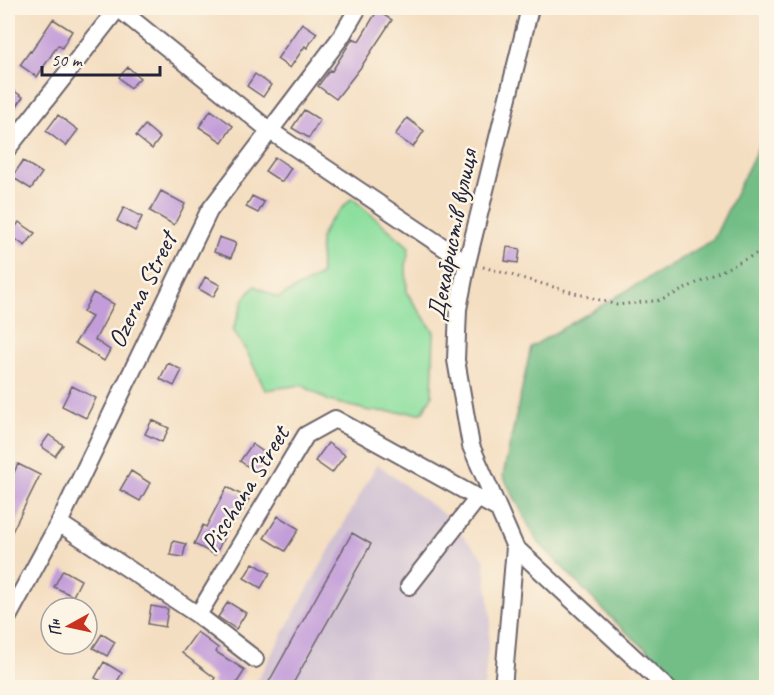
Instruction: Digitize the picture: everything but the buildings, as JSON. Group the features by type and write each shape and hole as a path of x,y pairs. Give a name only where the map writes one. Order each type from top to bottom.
{"street":[{"path":"8,148 118,8 269,130 467,263"},
{"name":"Ozerna Street","path":"8,617 59,523 209,211 341,37 358,8"},
{"name":"Декабристів вулиця","path":"530,8 467,263 458,309 456,360 471,446 515,547 667,687"},
{"name":"Pischana Street","path":"198,615 306,435 335,419 498,509"},
{"path":"409,586 478,498"},
{"path":"59,523 198,615 255,659"},
{"path":"503,687 515,547"}],"path":[{"path":"467,263 617,305 662,300 766,249"}],"shaded area":[{"path":"377,464 451,520 484,558 491,618 484,687 253,688"}],"green space":[{"path":"766,131 766,687 690,687 617,624 537,541 503,476 531,347 713,240"},
{"path":"352,198 409,247 406,266 407,293 434,332 432,396 422,413 370,411 329,401 302,385 265,390 248,354 233,330 244,299 255,286 278,298 321,275 320,239 328,223"}]}
